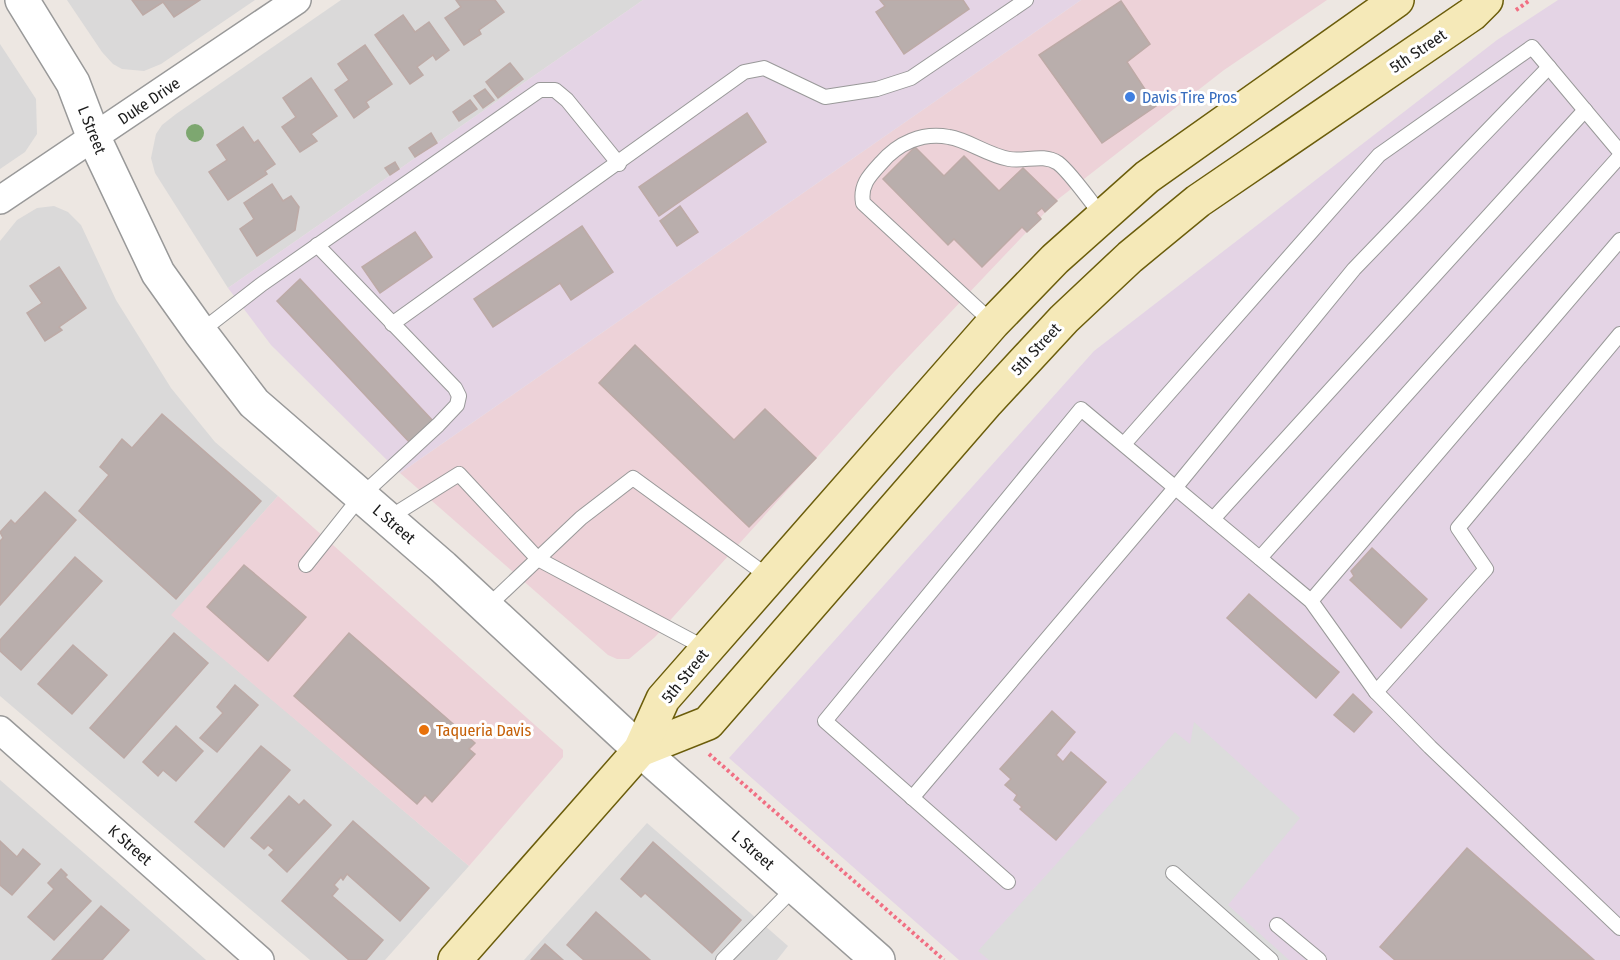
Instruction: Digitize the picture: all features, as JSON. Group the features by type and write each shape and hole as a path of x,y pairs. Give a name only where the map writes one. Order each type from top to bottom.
{"main road":[{"name":"5th Street","path":"455,960 640,750 663,699 993,323 1055,259 1147,177 1397,0"},
{"name":"5th Street","path":"640,750 708,723 987,402 1064,319 1130,257 1198,201 1472,14 1486,0"}],"street":[{"name":"L Street","path":"22,0 74,83 94,138 158,273 254,403 487,607 640,750 878,960"},
{"name":"Duke Drive","path":"0,200 297,0"},
{"name":"K Street","path":"0,730 260,960"}],"lane":[{"path":"392,324 619,164 744,72 764,68 825,96 877,89 911,78 1026,0"},
{"path":"1124,444 1379,155 1532,47 1620,154 1260,558"},
{"path":"912,798 1175,488 1354,269 1549,67"},
{"path":"200,332 262,284 540,90 555,90 567,100 619,164"},
{"path":"1213,519 1585,110"},
{"path":"993,323 863,202 861,191 864,185 885,159 906,142 925,136 951,137 995,156 1014,160 1047,158 1059,164 1102,216"},
{"path":"1311,601 1620,240"},
{"path":"306,565 362,496 438,425 457,405 459,396 455,388 317,245"},
{"path":"1376,692 1486,569 1458,528 1620,334"},
{"path":"1008,882 825,721 1082,409 1311,601 1376,692 1430,747 1620,928"},
{"path":"387,519 459,474 538,559 707,649"},
{"path":"487,607 581,518 633,478 769,577"},
{"path":"1173,873 1271,960"},
{"path":"723,960 795,887"},
{"path":"1277,925 1319,960"}],"shaded area":[{"path":"67,0 255,0 161,64 144,71 122,69 113,64 102,52"},
{"path":"341,0 643,0 228,288 155,173 151,158 156,134 162,125 176,114"},
{"path":"643,0 1081,0 400,473 271,345 228,288"},
{"path":"1081,0 1327,0 1224,70 1057,200 894,372 655,637 629,659 617,659 608,655 400,473"},
{"path":"1558,0 1620,0 1620,960 959,960 729,758 1094,351 1497,40"},
{"path":"0,44 36,99 37,134 25,152 0,169"},
{"path":"54,206 68,212 81,225 116,300 171,388 215,442 278,496 172,615 469,866 385,960 310,960 0,696 0,241 17,220 37,208"},
{"path":"278,496 563,750 563,757 469,866 171,615"},
{"path":"1194,722 1300,818 1228,905 1289,960 989,960 978,951 1175,732 1190,744"},
{"path":"0,780 114,879 206,960 0,960"},
{"path":"647,823 788,946 777,960 524,960"}],"building":[{"path":"132,0 200,0 174,17 163,2 143,15"},
{"path":"456,0 495,0 504,12 479,30 481,34 464,45 445,18 461,7"},
{"path":"880,0 963,0 969,9 904,54 876,12 885,6"},
{"path":"1121,1 1150,44 1127,62 1156,106 1102,143 1039,55"},
{"path":"403,15 415,32 429,22 449,50 436,60 433,55 417,67 423,75 410,84 375,35"},
{"path":"365,45 392,84 366,102 369,107 354,118 335,90 349,80 338,64"},
{"path":"510,63 523,79 498,98 486,82"},
{"path":"311,78 337,116 311,134 317,141 300,152 282,127 296,117 283,98"},
{"path":"485,89 494,100 483,108 474,96"},
{"path":"470,100 477,109 459,121 453,112"},
{"path":"747,113 766,142 659,216 639,187"},
{"path":"243,127 254,143 258,140 275,164 265,171 267,174 228,200 209,172 227,160 217,145"},
{"path":"431,133 437,143 415,157 409,148"},
{"path":"915,147 944,176 964,156 999,191 1023,168 1057,201 1045,212 1042,208 1036,213 1041,219 1027,232 1022,227 982,267 954,239 948,245 883,179"},
{"path":"395,162 399,169 390,175 385,168"},
{"path":"272,184 283,201 291,196 299,207 295,230 257,256 240,229 254,219 244,203"},
{"path":"680,206 698,232 677,246 660,221"},
{"path":"582,226 613,272 571,300 560,283 493,327 474,299"},
{"path":"415,232 432,257 380,293 362,267"},
{"path":"59,267 86,308 59,327 62,330 45,341 27,313 42,303 30,286"},
{"path":"300,279 434,422 411,444 277,301"},
{"path":"635,345 734,440 765,409 816,458 749,527 599,383"},
{"path":"162,414 261,501 176,599 79,511 109,475 100,467 122,439 132,448"},
{"path":"45,492 76,520 0,605 0,541 3,538 0,532 11,520 15,524"},
{"path":"1372,548 1427,599 1401,628 1350,580 1354,576 1351,571"},
{"path":"75,557 102,581 21,670 0,651 0,640"},
{"path":"244,565 306,617 268,661 207,607"},
{"path":"1249,594 1339,672 1316,698 1227,618"},
{"path":"174,633 208,663 124,758 90,728"},
{"path":"349,633 475,743 469,749 475,754 432,802 425,795 417,804 294,696"},
{"path":"73,645 107,675 72,714 38,684"},
{"path":"235,685 258,705 217,752 200,738 223,713 217,707"},
{"path":"1353,694 1372,712 1354,732 1334,715"},
{"path":"1052,711 1075,732 1056,755 1063,762 1071,752 1106,782 1056,840 1020,809 1022,807 1014,800 1017,795 1005,785 1011,779 1000,769"},
{"path":"176,726 203,751 176,781 163,770 158,776 143,762"},
{"path":"261,746 290,770 224,847 195,822"},
{"path":"289,796 299,805 304,800 331,825 287,872 269,855 274,850 268,845 264,849 251,838"},
{"path":"353,821 429,888 400,921 347,874 343,880 341,877 334,885 338,889 332,896 383,940 366,960 349,960 282,901"},
{"path":"0,841 17,857 23,849 40,864 12,895 0,885"},
{"path":"653,842 741,920 712,953 645,893 641,897 621,879"},
{"path":"1467,848 1594,960 1395,960 1380,947"},
{"path":"61,869 67,875 65,877 91,901 54,940 28,917 54,889 48,883"},
{"path":"101,906 129,930 102,960 52,960"},
{"path":"596,912 650,960 584,960 567,945"},
{"path":"545,944 563,960 531,960"}],"place":[{"name":"Davis Tire Pros","path":"1130,97"},
{"name":"Taqueria Davis","path":"424,730"}]}
